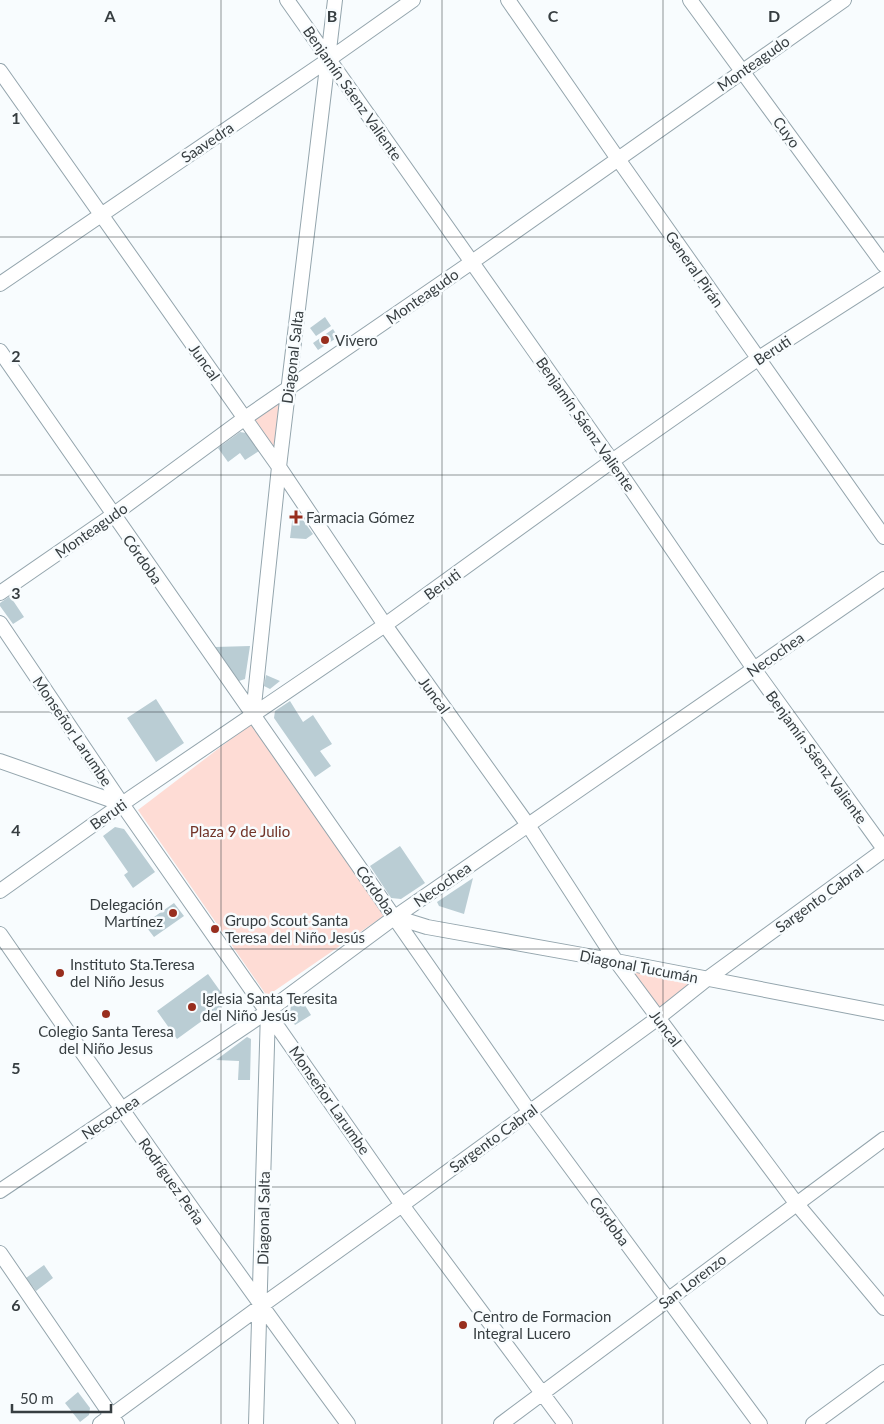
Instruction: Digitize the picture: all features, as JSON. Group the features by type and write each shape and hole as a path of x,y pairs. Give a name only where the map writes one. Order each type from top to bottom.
{"street":[{"name":"Benjamín Sáenz Valiente","path":"287,0 612,461 754,669 884,850"},
{"name":"Diagonal Salta","path":"253,715 278,467 335,0"},
{"name":"Saavedra","path":"0,284 413,0"},
{"name":"General Pirán","path":"508,0 884,537"},
{"name":"Cuyo","path":"690,0 884,265"},
{"name":"Monteagudo","path":"0,593 113,515 245,418 472,262 844,0"},
{"name":"Juncal","path":"0,71 245,418 385,625 528,825 616,961 796,1203 884,1308"},
{"name":"Beruti","path":"0,891 122,804 385,625 612,461 759,358 884,278"},
{"name":"Córdoba","path":"0,351 529,1111 760,1424"},
{"name":"Necochea","path":"0,1191 268,1012 395,917 884,579"},
{"name":"Monseñor Larumbe","path":"0,623 122,804 402,1205 565,1424"},
{"path":"0,760 122,804"},
{"name":"Sargento Cabral","path":"109,1421 260,1306 658,1018 707,979 884,850"},
{"name":"Diagonal Tucumán","path":"395,917 427,927 616,961 884,1013"},
{"name":"Rodríguez Peña","path":"0,934 121,1110 260,1306 348,1424"},
{"name":"Diagonal Salta","path":"256,1424 268,1012"},
{"name":"San Lorenzo","path":"501,1424 884,1139"},
{"path":"0,1253 109,1421"},
{"path":"814,1424 884,1372"}],"green space":[{"path":"288,389 279,467 245,419"},
{"name":"Plaza 9 de Julio","path":"252,723 385,915 267,996 138,810"},
{"path":"616,961 707,979 658,1018"}],"building":[{"name":"Vivero","path":"325,317 331,326 316,336 310,328"},
{"name":"Vivero","path":"333,329 338,337 318,350 313,343"},
{"path":"240,432 246,433 259,451 245,460 240,453 228,462 218,448"},
{"path":"298,513 313,534 306,539 290,538 293,514"},
{"path":"10,596 24,617 13,624 0,606 0,603"},
{"path":"250,646 245,679 239,681 215,647"},
{"path":"266,675 280,681 270,689 264,686"},
{"path":"156,699 184,743 156,762 127,718"},
{"path":"290,701 303,722 313,715 332,744 320,751 331,766 315,777 274,718 275,711"},
{"path":"115,827 124,829 155,872 133,888 124,875 128,872 103,836"},
{"path":"400,846 425,883 401,899 391,898 370,866"},
{"path":"473,878 464,914 439,906 437,902"},
{"path":"174,903 184,916 154,937 144,924"},
{"name":"Iglesia Santa Teresita del Niño Jesús","path":"208,974 228,1002 177,1039 157,1011"},
{"path":"301,999 311,1015 295,1025 289,1016 291,1006"},
{"path":"247,1037 251,1039 250,1080 238,1080 239,1061 216,1060"},
{"path":"44,1265 53,1278 36,1291 26,1278"},
{"path":"78,1392 90,1408 89,1415 80,1422 65,1403"}],"place":[{"name":"Vivero","path":"325,340"},
{"name":"Farmacia Gómez","path":"296,517"},
{"name":"Delegación Martínez","path":"173,913"},
{"name":"Grupo Scout Santa Teresa del Niño Jesús","path":"215,929"},
{"name":"Instituto Sta.Teresa del Niño Jesus","path":"60,973"},
{"name":"Iglesia Santa Teresita del Niño Jesús","path":"192,1007"},
{"name":"Colegio Santa Teresa del Niño Jesus","path":"106,1014"},
{"name":"Centro de Formacion Integral Lucero","path":"463,1325"}]}
